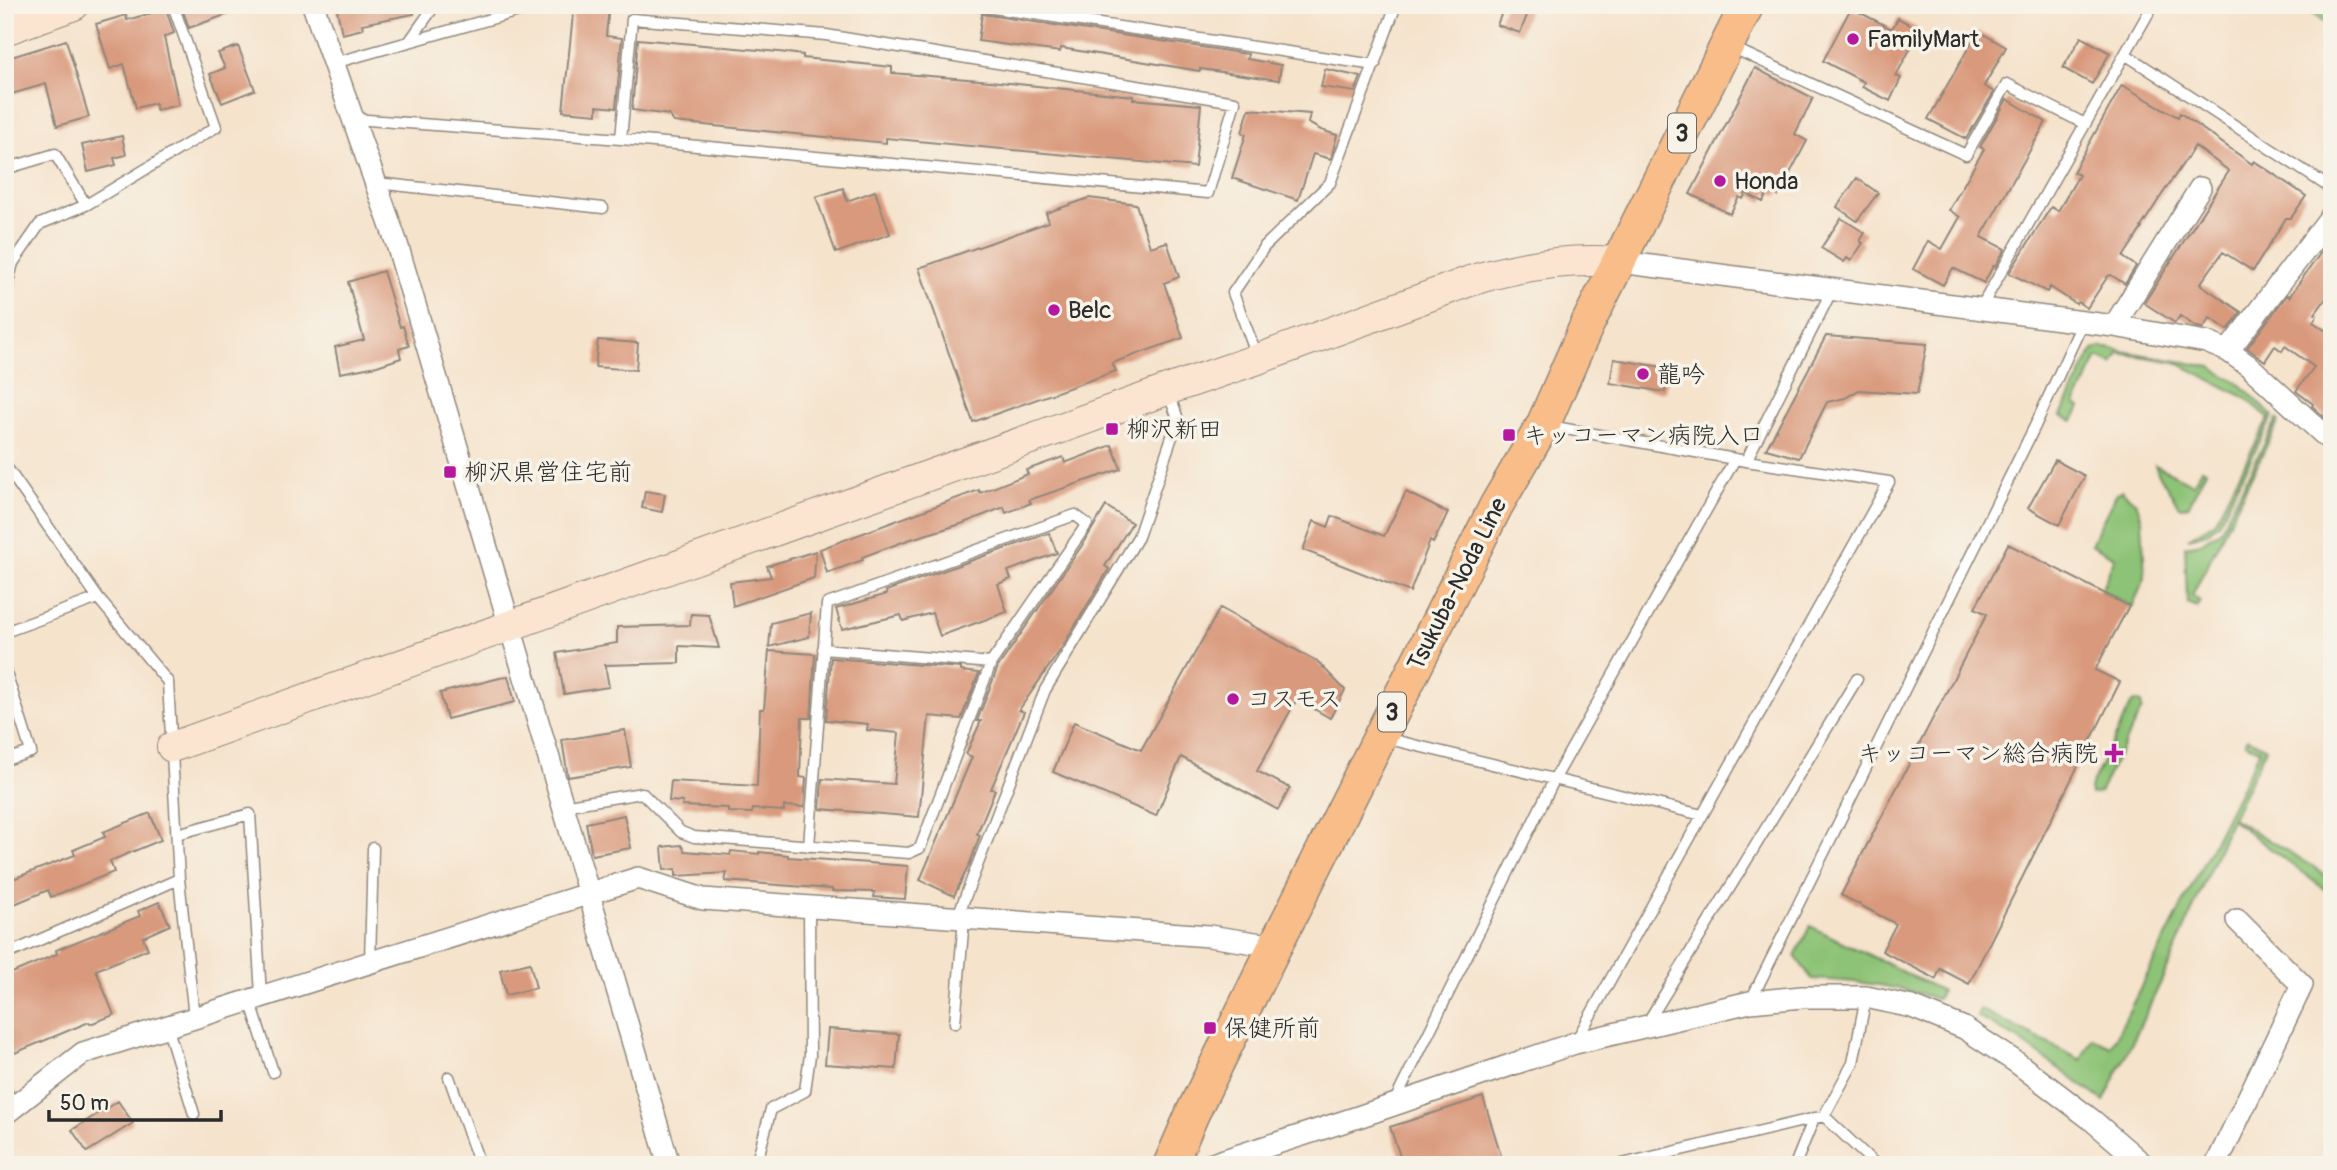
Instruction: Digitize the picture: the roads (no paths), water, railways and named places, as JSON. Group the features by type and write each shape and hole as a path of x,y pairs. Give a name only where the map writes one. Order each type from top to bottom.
{"main road":[{"name":"Tsukuba-Noda Line","path":"1170,1165 1275,946 1496,506 1543,425 1586,327 1747,5"}],"street":[{"path":"5,30 74,5"},
{"path":"313,5 377,183 410,288 668,1165"},
{"path":"2113,326 2200,188"},
{"path":"2228,351 2332,215"},
{"path":"172,747 1503,270 1554,261 1590,260 1685,268 2113,326 2206,342 2228,351 2249,366 2332,442"},
{"path":"8,1103 83,1053 638,878 703,900 1209,936 1275,946"},
{"path":"2216,1165 2302,985 2237,920"},
{"path":"1209,1165 1575,1044 1750,1002 1802,997 1866,997 1912,1007 1964,1028 2017,1062 2092,1120 2144,1165"}],"lane":[{"path":"5,293 13,263 40,224 86,205 216,127 173,5"},
{"path":"409,42 435,5"},
{"path":"334,64 540,5"},
{"path":"973,5 1040,10 1375,65"},
{"path":"1258,359 1233,293 1264,247 1330,183 1396,5"},
{"path":"1980,309 2153,5"},
{"path":"354,119 621,139 1208,193 1235,102 826,36 632,19 621,139"},
{"path":"1726,45 1966,155 2007,83 2085,124"},
{"path":"2125,54 2332,189"},
{"path":"5,169 55,154 86,205"},
{"path":"377,183 603,208"},
{"path":"1392,1106 1555,778 1740,460 1832,290"},
{"path":"1750,1002 2035,426 2083,322"},
{"path":"956,1023 961,919 1045,690 1138,537 1178,419 1167,390"},
{"path":"1543,425 1740,460 1889,482 1575,1044"},
{"path":"5,465 98,598 168,682 179,879 194,1017"},
{"path":"562,806 642,793 681,832 694,837 809,846 909,853 920,848 991,663 1087,524 1075,515 827,604 809,846"},
{"path":"5,632 98,598"},
{"path":"823,649 991,663"},
{"path":"5,668 31,752 5,760"},
{"path":"1645,1027 1857,679"},
{"path":"1380,737 1702,815"},
{"path":"177,834 250,814 256,998 273,1072"},
{"path":"370,962 373,848"},
{"path":"5,955 179,879"},
{"path":"756,1165 771,1109 805,1091 810,1055 809,907"},
{"path":"1795,1165 1819,1117 1853,1063 1866,997"},
{"path":"167,1026 194,1114"},
{"path":"449,1077 480,1165"},
{"path":"1618,1165 1819,1117"},
{"path":"1819,1117 1876,1165"}],"place":[{"name":"FamilyMart","path":"1853,39"},
{"name":"Honda","path":"1720,181"},
{"name":"Belc","path":"1054,310"},
{"name":"龍吟","path":"1643,374"},
{"name":"柳沢新田","path":"1112,429"},
{"name":"キッコーマン病院入口","path":"1509,435"},
{"name":"柳沢県営住宅前","path":"450,472"},
{"name":"コスモス","path":"1233,699"},
{"name":"キッコーマン総合病院","path":"2114,753"},
{"name":"保健所前","path":"1210,1028"}]}
